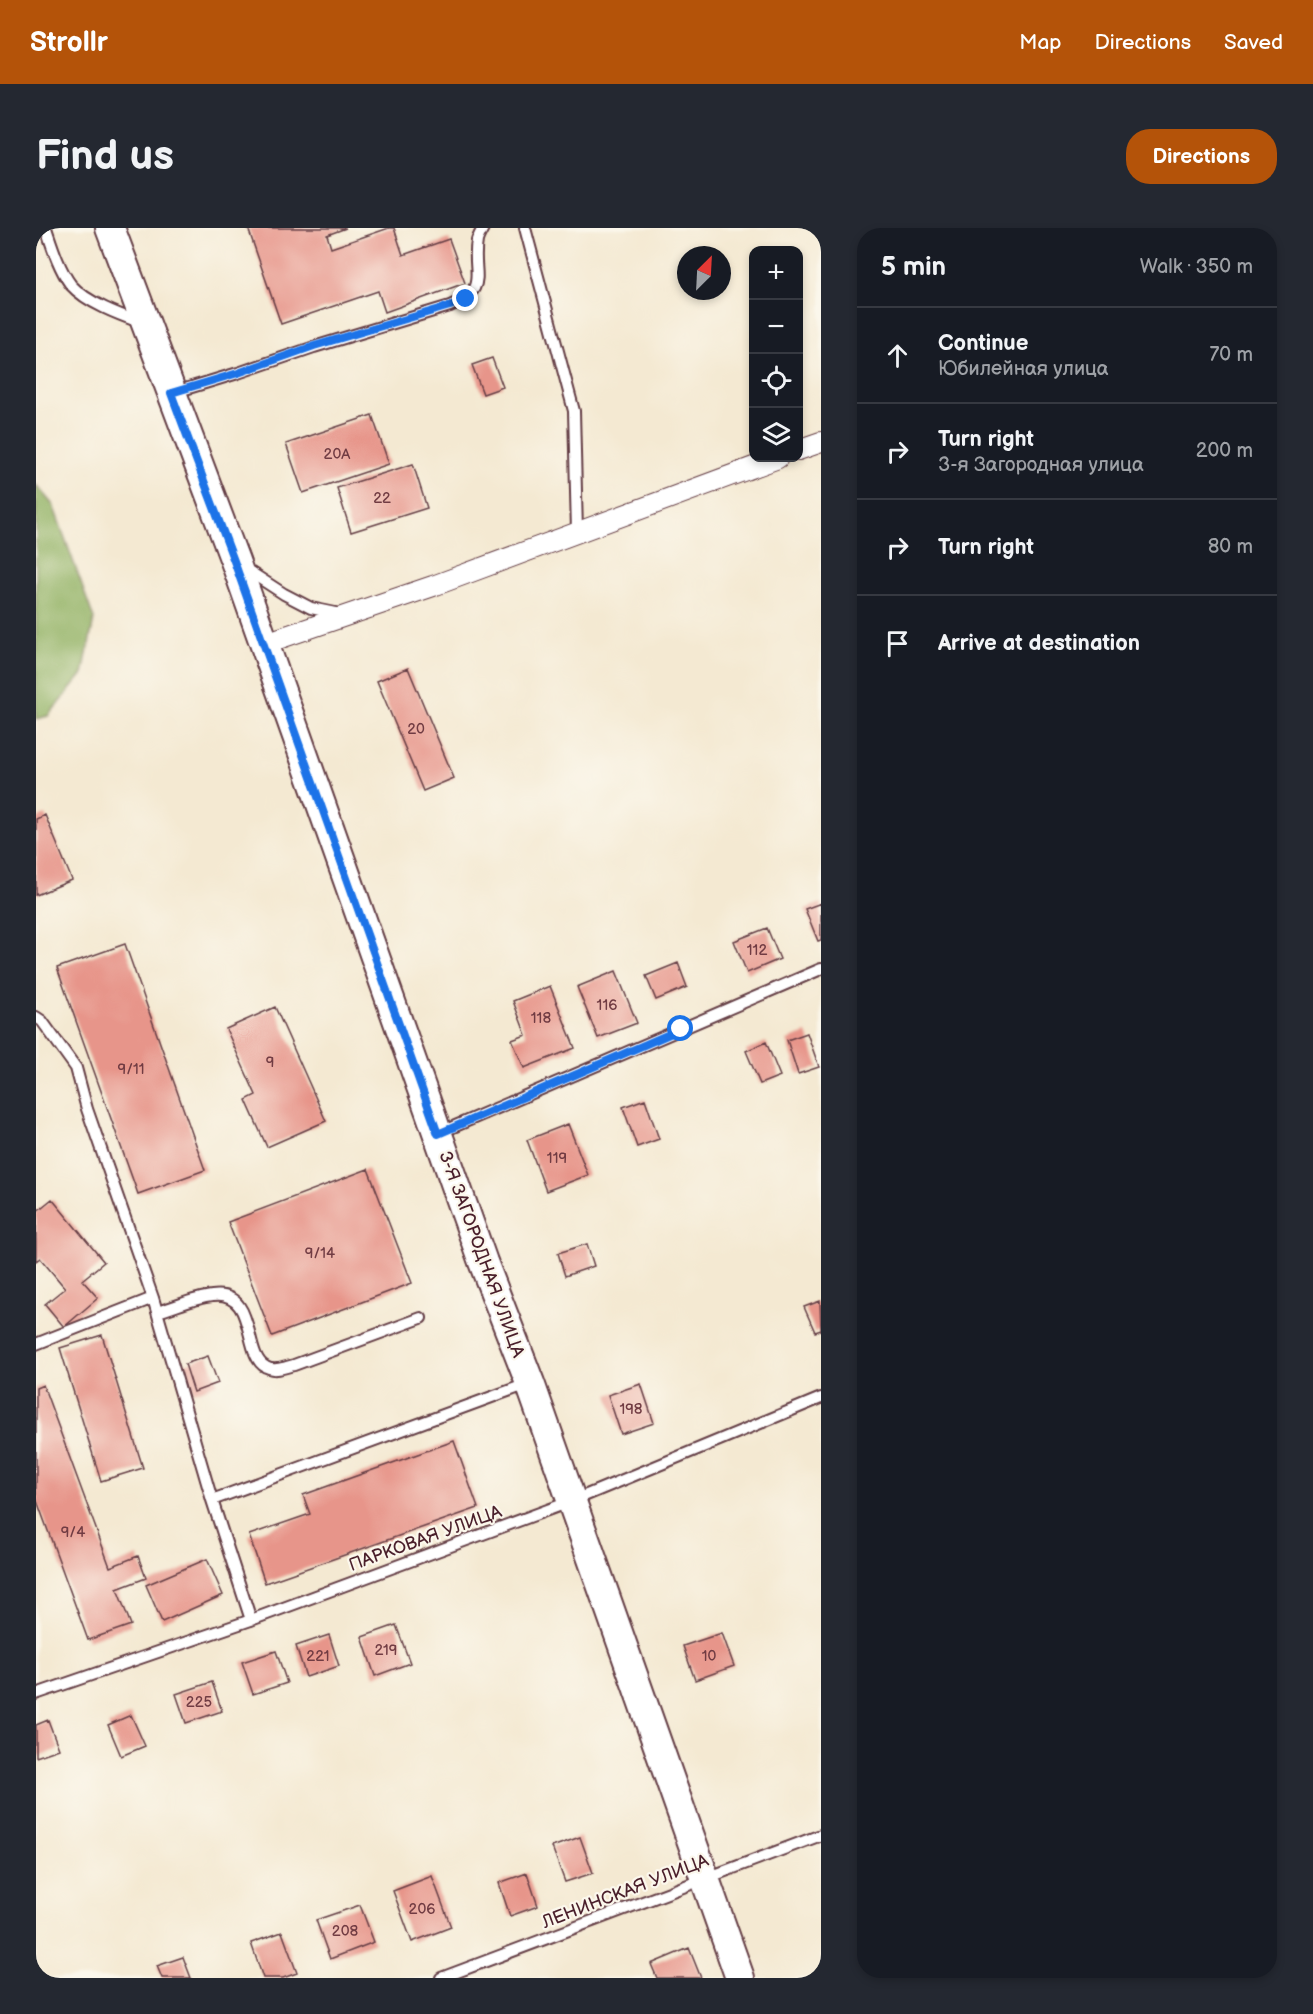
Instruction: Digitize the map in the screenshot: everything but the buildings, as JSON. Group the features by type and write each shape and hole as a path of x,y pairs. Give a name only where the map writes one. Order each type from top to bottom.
{"main road":[{"name":"3-Я ЗАГОРОДНАЯ УЛИЦА","path":"110,228 264,644 483,1262 530,1383 740,1978"}],"street":[{"path":"803,448 821,442"},
{"path":"264,644 433,586 767,462"}],"lane":[{"path":"46,228 56,255 72,285 92,301 117,315 147,324"},
{"path":"171,393 238,373 314,346 450,306 466,299 478,279 477,241 483,228"},
{"path":"525,228 574,411 577,532"},
{"path":"234,561 251,574 311,608 346,616"},
{"path":"438,1134 821,969"},
{"path":"36,1017 42,1021 76,1068 87,1109 158,1312 212,1500 251,1620"},
{"path":"158,1312 212,1295 230,1298 243,1311 258,1359 265,1367 275,1369 294,1365 421,1318"},
{"path":"36,1344 153,1298"},
{"path":"212,1500 530,1383"},
{"name":"ПАРКОВАЯ УЛИЦА","path":"37,1691 251,1620 572,1501 821,1398"},
{"name":"ЛЕНИНСКАЯ УЛИЦА","path":"441,1978 821,1835"}],"green space":[{"path":"36,485 53,505 94,619 83,674 48,716 36,719"}],"route":[{"path":"466,299 450,306 314,346 238,373 171,393 264,644 438,1134 681,1029"}]}
